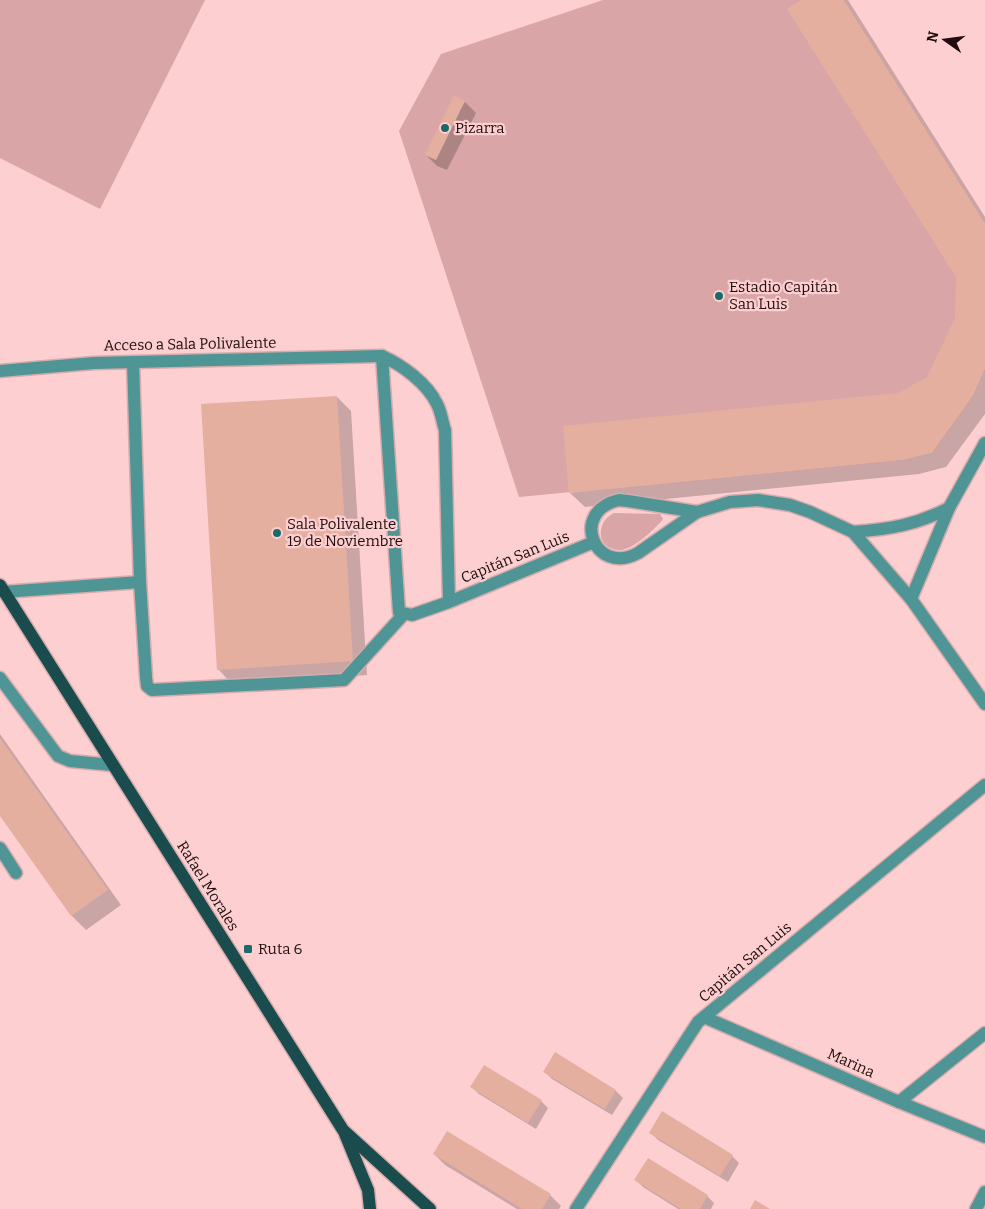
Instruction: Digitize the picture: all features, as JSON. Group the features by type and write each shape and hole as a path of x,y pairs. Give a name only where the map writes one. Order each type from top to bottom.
{"main road":[{"name":"Rafael Morales","path":"1,589 343,1130 430,1209"},
{"path":"343,1130 368,1190 370,1209"}],"street":[{"name":"Acceso a Sala Polivalente","path":"0,372 94,363 382,356 400,364 415,377 437,403 445,430 449,602"},
{"path":"382,356 398,609 403,614 412,615 449,602"},
{"path":"133,362 140,582 146,677 148,686 152,690 344,680 403,614"},
{"path":"911,599 949,508 985,443"},
{"name":"Capitán San Luis","path":"697,512 619,500 610,502 599,510 593,520 592,535 594,542 601,551 610,557 630,557 697,512 730,502 758,500 790,505 810,512 854,532 911,599 985,704"},
{"name":"Capitán San Luis","path":"854,532 897,528 926,520 949,508"},
{"name":"Capitán San Luis","path":"449,602 594,542"},
{"path":"1,589 140,582"},
{"path":"0,678 58,756 70,761 112,765"},
{"name":"Capitán San Luis","path":"576,1209 698,1022 985,785"},
{"path":"0,848 16,873"},
{"name":"Marina","path":"704,1017 899,1102 985,1136"},
{"path":"899,1102 985,1033"},
{"path":"976,1209 985,1192"}],"shaded area":[{"path":"0,0 205,0 100,209 0,158"},
{"name":"Estadio Capitán San Luis","path":"603,0 844,0 985,223 985,369 973,396 932,453 904,460 519,497 399,131 441,54"},
{"path":"614,513 660,514 663,519 637,543 620,550 612,549 606,545 601,535 604,523"}],"building":[{"path":"801,0 844,0 985,223 985,369 973,396 932,453 904,460 569,493 563,426 898,393 927,377 955,318 956,277 787,9"},
{"name":"Pizarra","path":"454,95 465,101 436,160 425,155"},
{"name":"Sala Polivalente 19 de Noviembre","path":"337,396 353,661 217,670 201,404"},
{"path":"0,738 108,890 71,916 0,816"},
{"path":"555,1052 616,1090 605,1109 543,1072"},
{"path":"484,1065 542,1100 528,1123 470,1087"},
{"path":"662,1111 733,1155 720,1176 649,1133"},
{"path":"447,1131 551,1194 542,1209 522,1209 433,1154"},
{"path":"648,1158 708,1195 700,1209 681,1209 634,1180"},
{"path":"755,1200 770,1209 750,1209"}],"place":[{"name":"Pizarra","path":"445,128"},
{"name":"Estadio Capitán San Luis","path":"719,296"},
{"name":"Sala Polivalente 19 de Noviembre","path":"277,533"},
{"name":"Ruta 6","path":"248,949"}]}
